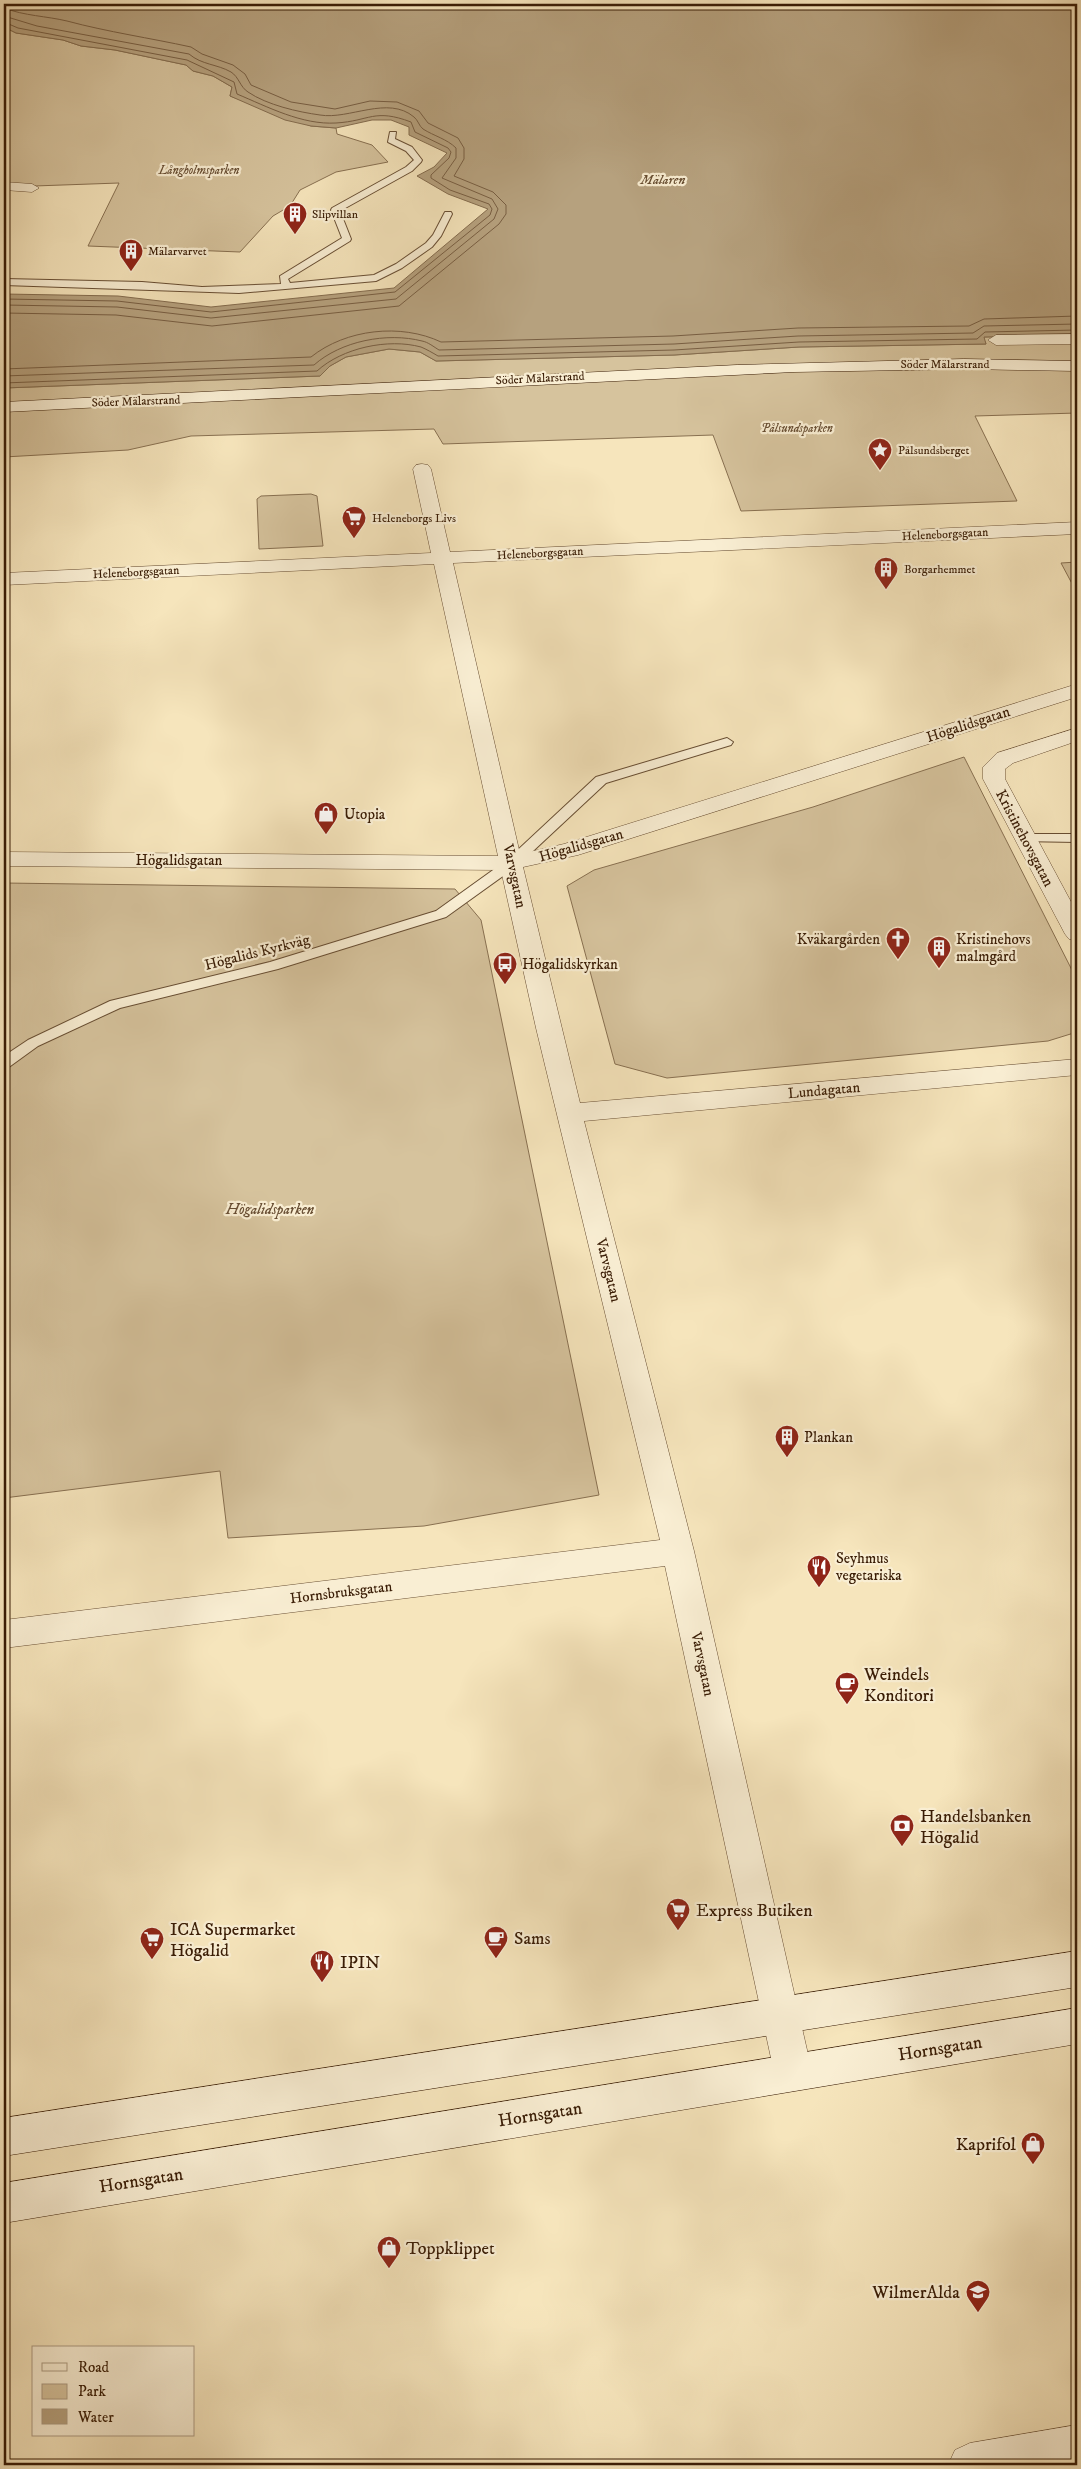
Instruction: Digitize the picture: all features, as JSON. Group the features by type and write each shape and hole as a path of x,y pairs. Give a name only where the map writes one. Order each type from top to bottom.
{"street":[{"path":"4,186 32,188"},
{"path":"996,340 1077,339"},
{"name":"Söder Mälarstrand","path":"4,407 210,398 409,384 820,365 1077,366"},
{"name":"Varvsgatan","path":"422,469 548,1028 678,1551 793,2072"},
{"name":"Heleneborgsgatan","path":"4,579 1077,528"},
{"name":"Högalidsgatan","path":"4,859 512,863 570,850 1077,690"},
{"name":"Kristinehovsgatan","path":"1077,734 1005,758 994,767 994,779 1077,934"},
{"name":"Lundagatan","path":"570,1113 1077,1067"},
{"name":"Hornsbruksgatan","path":"4,1634 678,1551"},
{"path":"4,2137 1077,1969"},
{"name":"Hornsgatan","path":"4,2203 1077,2026"},
{"path":"970,2465 1077,2446"}],"lane":[{"path":"286,286 283,278 347,239 334,210 409,169 418,160 409,149 391,140 393,134"},
{"path":"4,282 142,285 202,290 239,290 376,278 399,266 429,245 437,236 448,214"},
{"path":"512,863 561,814 601,780 727,742"},
{"path":"1024,838 1077,838"},
{"name":"Högalids Kyrkväg","path":"4,1063 33,1043 115,1004 274,966 441,914 512,863"}],"green space":[{"name":"Långholmsparken","path":"4,27 16,33 63,40 81,46 115,50 186,65 193,71 213,76 232,87 230,96 311,126 336,128 337,134 372,145 388,162 336,172 300,190 290,206 273,216 240,252 88,246 119,183 34,186 4,184"},
{"name":"Pålsundsparken","path":"1077,335 1077,413 975,416 1017,501 741,511 713,435 443,444 434,429 191,436 128,450 4,457 4,388 320,376 330,366 346,357 389,349 420,352 436,361 674,355 799,347 986,344 983,337"},
{"path":"311,494 317,496 323,546 259,549 257,499 261,496"},
{"path":"1077,562 1077,593 1061,563"},
{"path":"964,757 1077,980 1077,1032 1048,1041 667,1078 615,1064 567,886 594,870 813,807"},
{"name":"Högalidsparken","path":"4,883 455,889 481,920 599,1495 424,1526 228,1538 220,1471 4,1498"}],"water":[{"name":"Mälaren","path":"4,4 1077,4 1077,335 984,337 986,344 799,347 674,355 436,361 420,352 389,349 346,357 330,366 320,376 4,388 4,294 118,296 211,307 394,288 488,209 448,194 417,176 434,167 447,153 409,135 409,127 391,120 372,120 336,128 311,126 285,120 230,96 232,87 213,76 193,71 186,65 115,50 81,46 63,40 16,33 4,27"}],"place":[{"name":"Slipvillan","path":"295,235"},
{"name":"Mälarvarvet","path":"131,272"},
{"name":"Pålsundsberget","path":"880,471"},
{"name":"Heleneborgs Livs","path":"354,539"},
{"name":"Borgarhemmet","path":"886,590"},
{"name":"Utopia","path":"326,835"},
{"name":"Kväkargården","path":"898,960"},
{"name":"Kristinehovs malmgård","path":"939,969"},
{"name":"Högalidskyrkan","path":"505,985"},
{"name":"Plankan","path":"787,1458"},
{"name":"Seyhmus vegetariska","path":"819,1588"},
{"name":"Weindels Konditori","path":"847,1705"},
{"name":"Handelsbanken Högalid","path":"902,1847"},
{"name":"Express Butiken","path":"678,1931"},
{"name":"Sams","path":"496,1959"},
{"name":"ICA Supermarket Högalid","path":"152,1960"},
{"name":"IPIN","path":"322,1983"},
{"name":"Kaprifol","path":"1033,2165"},
{"name":"Toppklippet","path":"389,2269"},
{"name":"WilmerAlda","path":"978,2313"}]}
